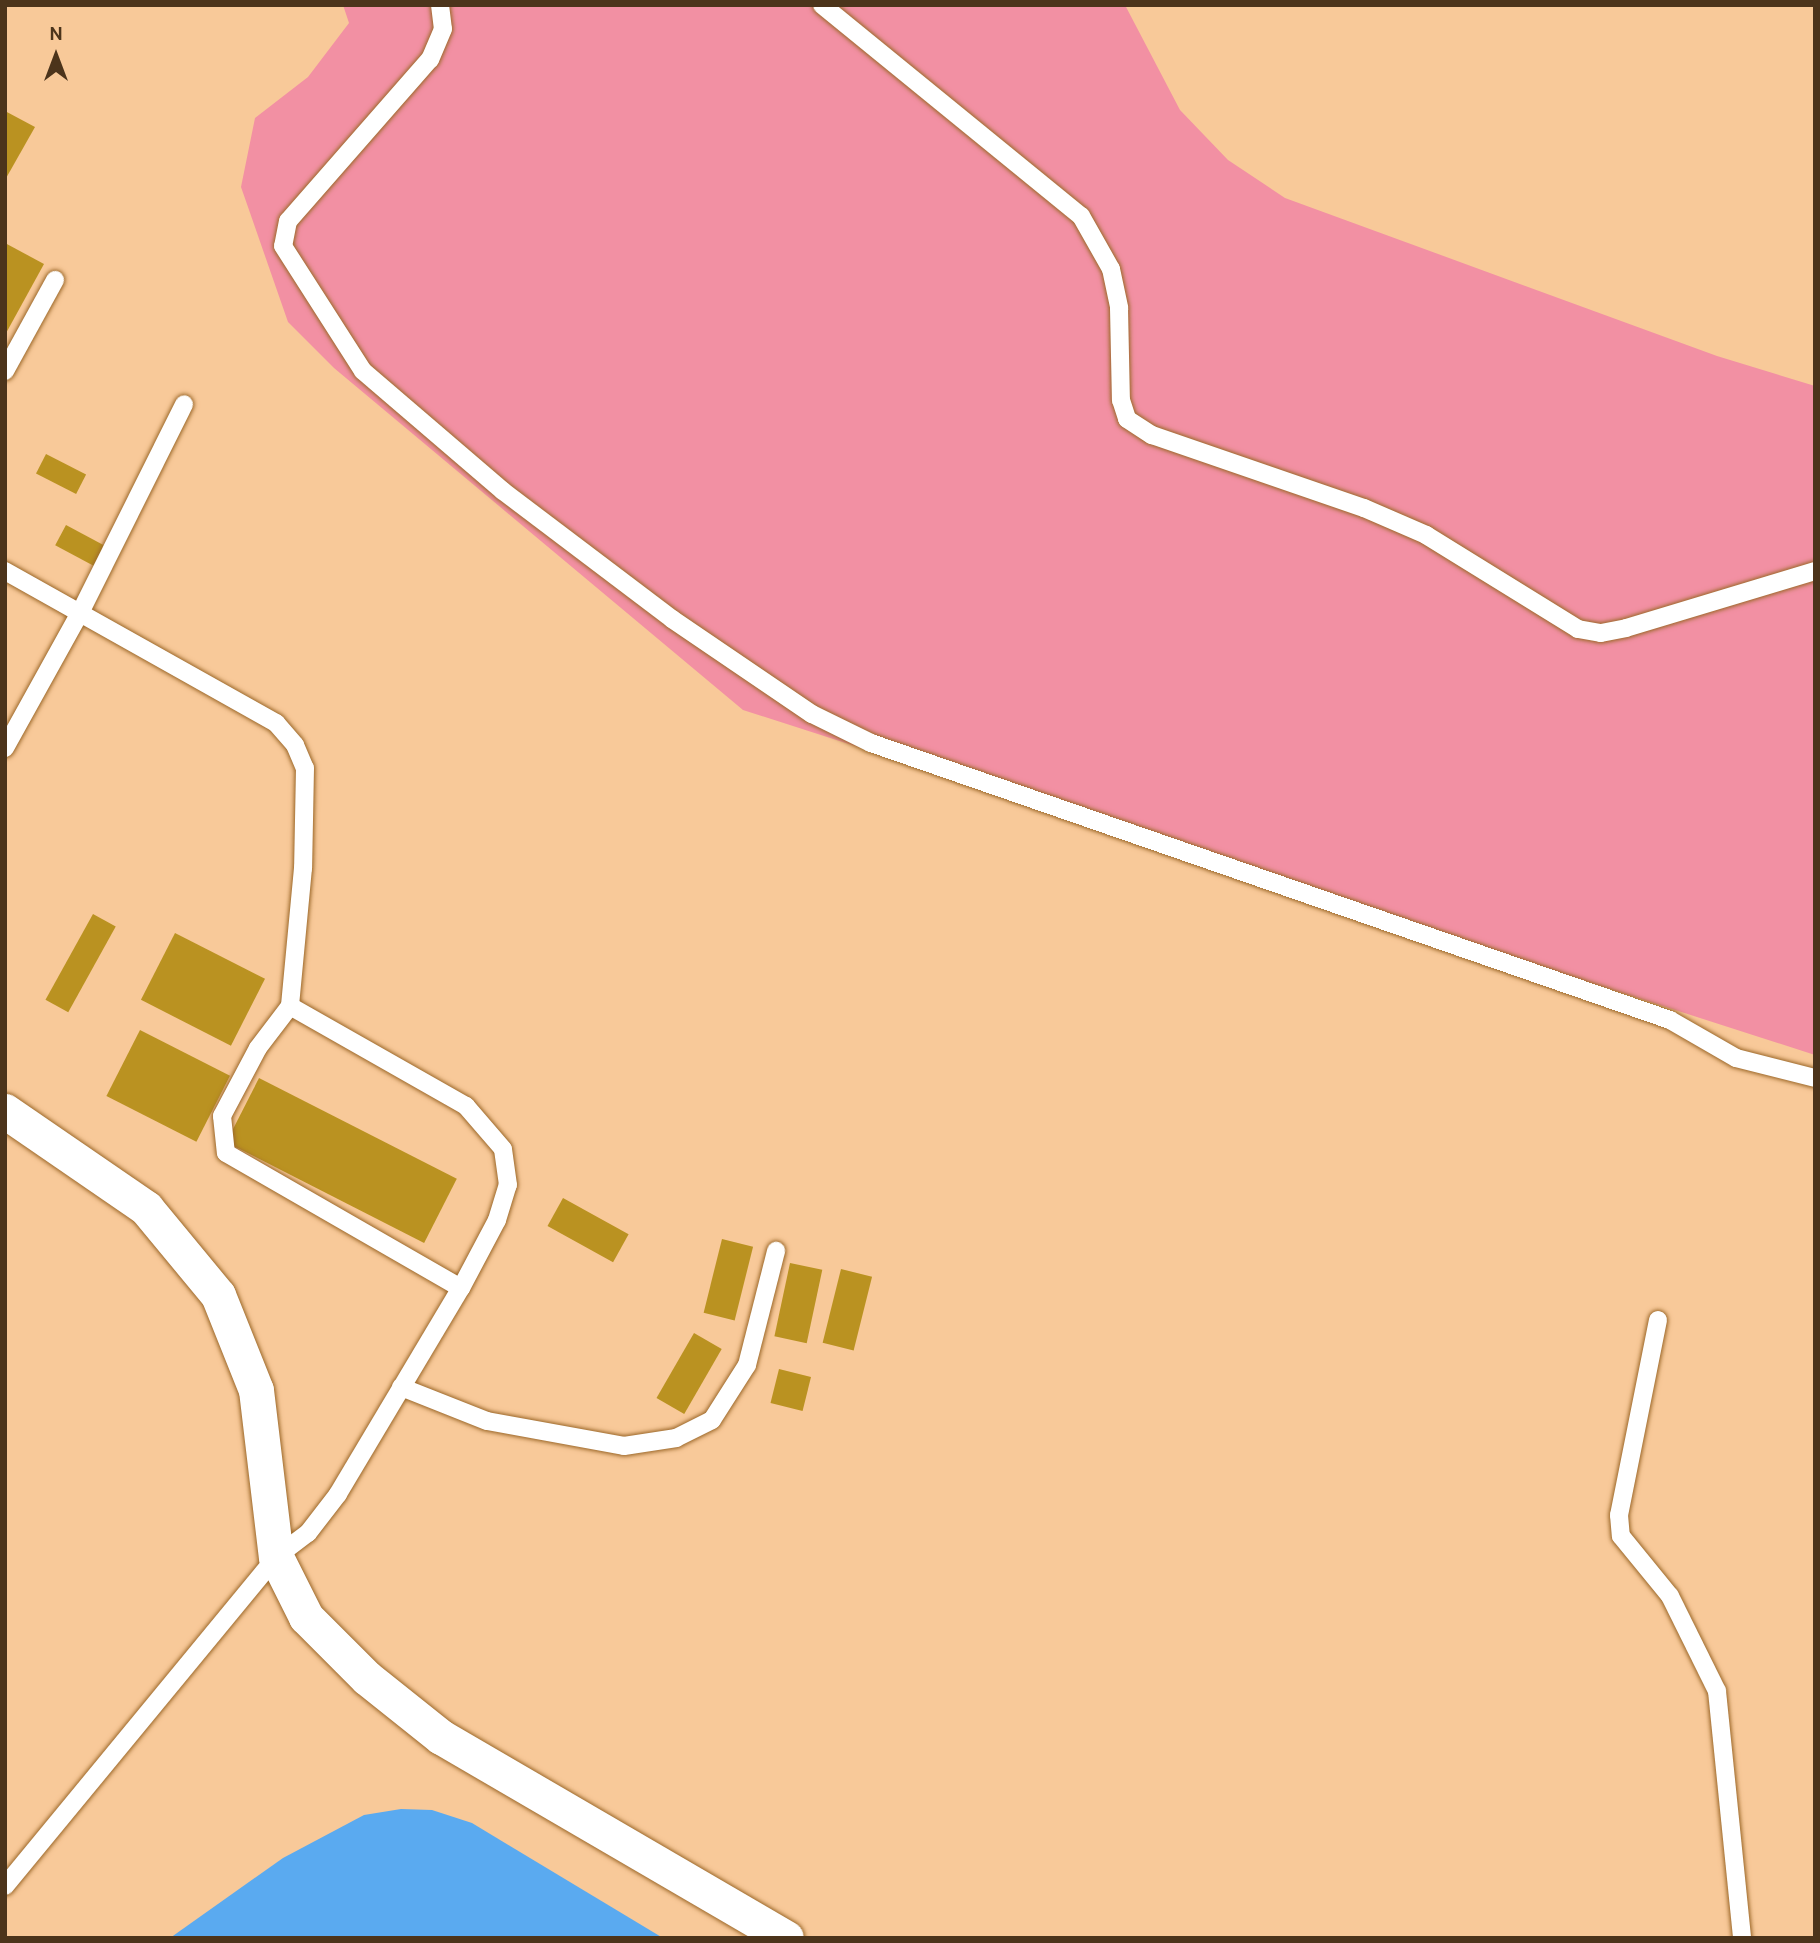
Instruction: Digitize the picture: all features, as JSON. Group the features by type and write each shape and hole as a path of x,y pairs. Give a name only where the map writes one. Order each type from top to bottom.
{"street":[{"path":"5,1111 146,1208 218,1295 256,1390 276,1557 306,1617 367,1678 441,1737 786,1938"}],"lane":[{"path":"440,5 443,29 430,59 288,221 283,246 363,371 503,491 672,619 812,714 871,743 1670,1020 1736,1058 1815,1078"},
{"path":"822,5 1081,216 1111,269 1119,308 1121,400 1127,419 1152,435 1364,508 1426,535 1578,629 1601,633 1626,628 1815,570"},
{"path":"5,371 55,280"},
{"path":"5,748 81,611 184,404"},
{"path":"5,571 81,611 276,723 295,745 305,768 304,843 290,1006 258,1048 222,1116 226,1153 461,1288"},
{"path":"5,1886 276,1557 308,1533 338,1494 461,1288 497,1220 508,1185 503,1149 466,1106 290,1006"},
{"path":"401,1387 487,1422 624,1446 676,1438 712,1420 747,1365 776,1251"},
{"path":"1658,1320 1619,1515 1621,1536 1670,1596 1717,1691 1742,1938"}],"shaded area":[{"path":"343,5 1125,5 1180,110 1228,160 1285,198 1717,356 1815,386 1815,1055 743,710 334,368 288,322 241,187 255,118 308,77 349,23"}],"water":[{"path":"401,1809 432,1810 472,1823 663,1938 170,1938 283,1858 364,1815"}],"building":[{"path":"5,111 35,127 5,180"},
{"path":"5,243 44,264 5,335"},
{"path":"46,454 86,474 76,494 36,474"},
{"path":"66,525 106,546 95,566 55,545"},
{"path":"93,914 116,927 68,1012 45,1000"},
{"path":"175,933 265,979 231,1046 141,1000"},
{"path":"140,1030 230,1076 196,1142 106,1096"},
{"path":"259,1078 457,1179 424,1243 226,1142"},
{"path":"563,1198 629,1234 613,1262 547,1226"},
{"path":"722,1239 753,1247 735,1320 704,1313"},
{"path":"790,1263 822,1270 807,1343 774,1336"},
{"path":"841,1269 872,1277 854,1350 823,1343"},
{"path":"694,1333 722,1349 684,1414 656,1398"},
{"path":"779,1369 811,1377 803,1411 771,1403"}]}
